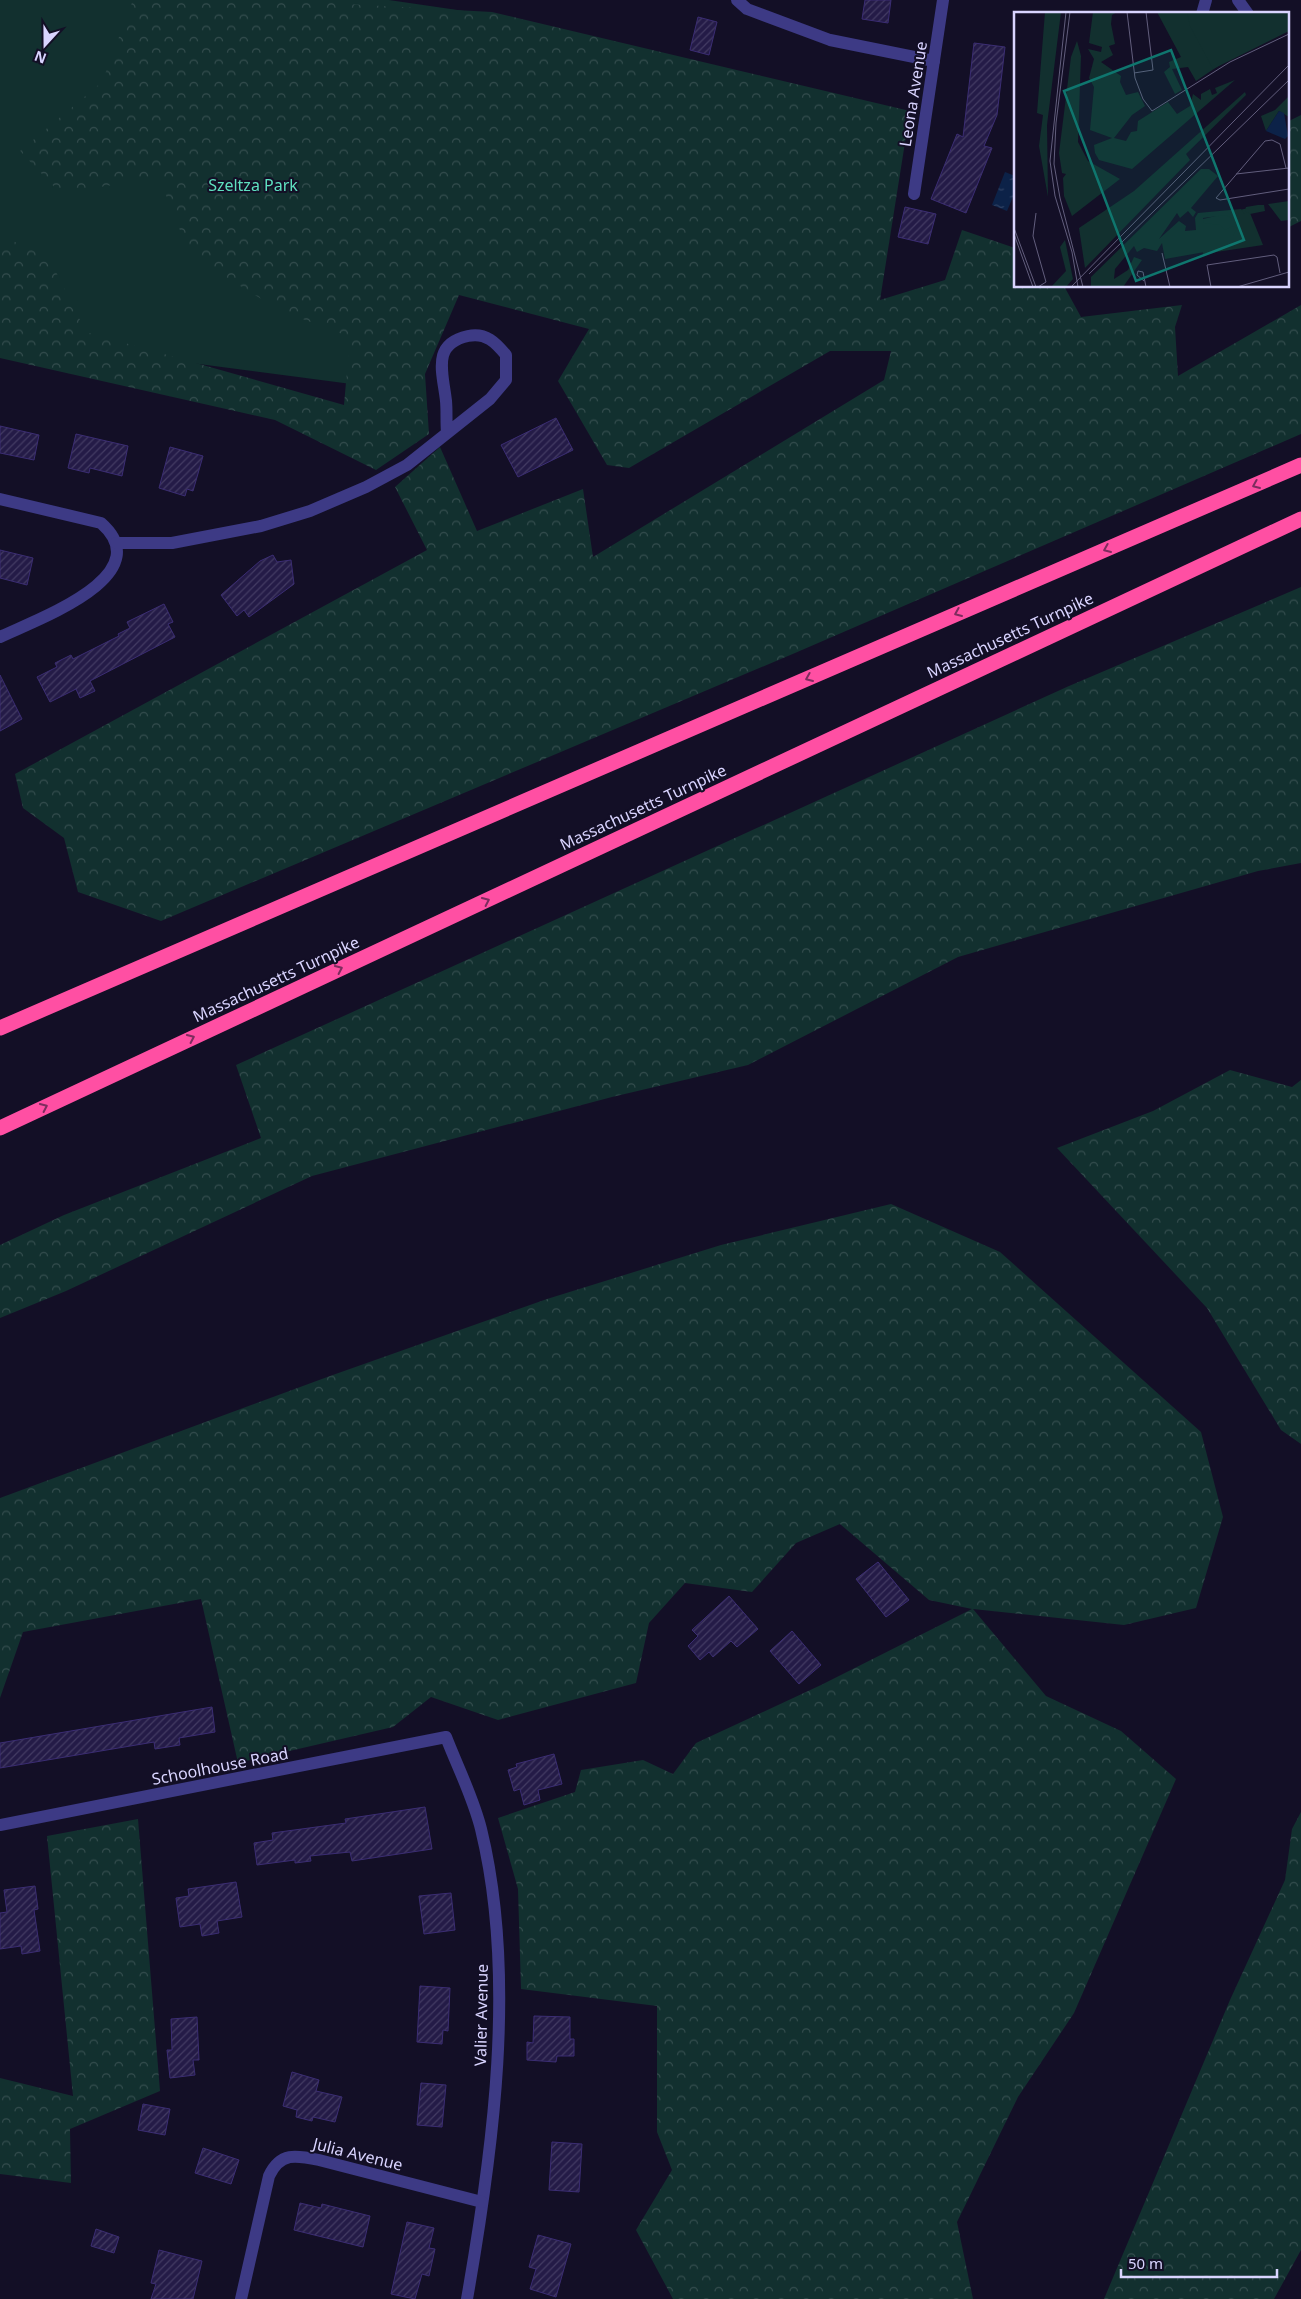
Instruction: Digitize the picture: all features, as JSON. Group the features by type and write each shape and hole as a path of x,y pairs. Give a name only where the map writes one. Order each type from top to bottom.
{"highway":[{"path":"0,1028 1301,465"},
{"name":"Massachusetts Turnpike","path":"0,1128 1301,518"}],"street":[{"path":"737,0 747,9 830,40 934,60"},
{"name":"Leona Avenue","path":"914,194 943,0"},
{"path":"1238,0 1247,12"},
{"path":"116,543 172,543 260,526 310,511 366,487 406,465 490,399 506,380 506,355 492,339 473,335 455,339 442,353 440,376 446,401 447,432"},
{"path":"0,499 95,521 108,530 116,543 118,551 114,565 98,586 82,597 0,637"},
{"name":"Schoolhouse Road","path":"0,1825 446,1738"},
{"name":"Valier Avenue","path":"446,1738 473,1800 480,1827 492,1882 499,1980 497,2054 482,2202 467,2299"},
{"name":"Julia Avenue","path":"241,2299 269,2176 276,2163 283,2159 297,2156 319,2160 482,2202"}],"green space":[{"name":"Szeltza Park","path":"0,0 389,0 485,14 397,390 0,338"},
{"path":"133,0 330,0 346,4 492,12 910,111 880,300 945,280 962,230 1014,248 1014,288 1065,288 1081,317 1182,305 1175,327 1178,376 1301,305 1301,434 795,653 161,921 78,892 64,838 23,808 15,774 427,550 395,487 440,447 477,531 583,489 593,557 884,380 891,351 830,351 629,468 607,465 558,381 589,329 459,295 425,374 429,434 376,470 275,420 0,358 0,235 49,258 86,332 344,405 350,337 279,310 190,255 159,178 60,193 20,151 102,82"},
{"path":"1301,115 1301,221 1288,228 1288,122"},
{"path":"1301,587 1301,863 1258,871 958,957 748,1065 612,1097 312,1176 66,1291 0,1318 0,1245 64,1215 261,1138 236,1065 1069,686"},
{"path":"1230,1070 1292,1087 1301,1080 1301,1444 1281,1430 1207,1308 1057,1148 1153,1111"},
{"path":"891,1204 1000,1252 1201,1432 1223,1517 1196,1608 1124,1625 973,1609 1046,1696 1121,1731 1176,1779 1074,2013 1018,2097 957,2222 973,2299 673,2299 636,2230 672,2170 657,2132 657,2006 521,1989 518,1889 498,1818 575,1792 581,1770 643,1760 673,1774 696,1743 821,1685 972,1609 929,1600 840,1524 796,1543 752,1592 685,1583 649,1623 636,1683 498,1720 431,1697 393,1727 238,1763 201,1599 23,1632 0,1698 0,1498 330,1376 547,1299 721,1245"},
{"path":"1301,1812 1301,2250 1274,2299 1104,2299 1230,2000 1285,1880 1292,1829"},
{"path":"138,1819 160,2091 70,2129 71,2183 0,2174 0,2078 73,2096 47,1836"}],"water":[{"path":"1005,172 1014,176 1014,194 1007,211 992,205"}],"building":[{"path":"865,0 891,0 888,23 862,19"},
{"path":"698,17 717,22 709,55 690,50"},
{"path":"974,43 1005,47 997,115 984,146 992,148 966,213 931,199 957,134 963,137"},
{"path":"905,207 936,214 928,244 898,237"},
{"path":"556,418 573,450 518,477 501,445"},
{"path":"0,426 39,435 34,460 0,453"},
{"path":"76,434 128,446 122,476 90,468 89,473 68,468"},
{"path":"170,447 203,456 193,491 187,489 185,496 159,488"},
{"path":"0,550 33,558 27,585 0,578"},
{"path":"273,555 277,562 291,560 294,584 249,617 244,610 237,616 221,595 260,561"},
{"path":"164,604 173,622 168,624 175,637 90,681 95,691 80,698 76,689 50,702 37,677 57,667 55,663 71,655 73,659 119,636 118,634 130,628 127,622"},
{"path":"0,675 22,719 0,731"},
{"path":"878,1562 909,1600 886,1617 856,1579"},
{"path":"729,1596 758,1629 737,1647 731,1641 713,1657 709,1652 700,1660 688,1646 698,1636 692,1630"},
{"path":"792,1631 821,1665 799,1684 770,1651"},
{"path":"212,1707 215,1732 179,1738 180,1745 155,1749 154,1742 0,1768 0,1743"},
{"path":"554,1754 562,1784 538,1790 540,1800 524,1805 520,1789 514,1791 508,1770 517,1767 516,1764"},
{"path":"425,1807 432,1849 352,1861 350,1852 310,1856 311,1861 295,1863 295,1860 257,1865 254,1843 273,1840 272,1833 346,1823 345,1819"},
{"path":"236,1882 242,1917 217,1921 219,1933 202,1936 200,1924 180,1927 176,1898 189,1896 188,1889"},
{"path":"35,1886 38,1909 34,1910 40,1951 22,1954 21,1946 0,1949 0,1913 7,1912 4,1890"},
{"path":"451,1893 455,1930 424,1934 419,1896"},
{"path":"420,1986 450,1988 448,2031 443,2030 442,2044 417,2042"},
{"path":"534,2016 570,2017 570,2039 574,2039 574,2056 557,2056 556,2062 527,2060 527,2042 533,2043"},
{"path":"197,2017 199,2060 193,2060 195,2075 170,2078 167,2050 172,2050 171,2019"},
{"path":"292,2072 319,2080 316,2091 342,2097 335,2122 313,2117 312,2121 296,2117 297,2110 283,2106"},
{"path":"421,2083 446,2085 442,2127 417,2125"},
{"path":"143,2104 170,2109 165,2135 138,2130"},
{"path":"552,2142 582,2144 579,2192 549,2190"},
{"path":"203,2148 239,2160 231,2184 195,2173"},
{"path":"300,2203 321,2208 322,2204 370,2216 363,2247 294,2230"},
{"path":"407,2222 434,2228 429,2248 435,2249 429,2276 422,2274 415,2299 391,2294"},
{"path":"96,2229 119,2237 114,2253 91,2246"},
{"path":"538,2235 571,2244 556,2297 530,2289 536,2269 529,2267"},
{"path":"159,2250 202,2261 193,2299 151,2299 156,2284 151,2283"}]}
